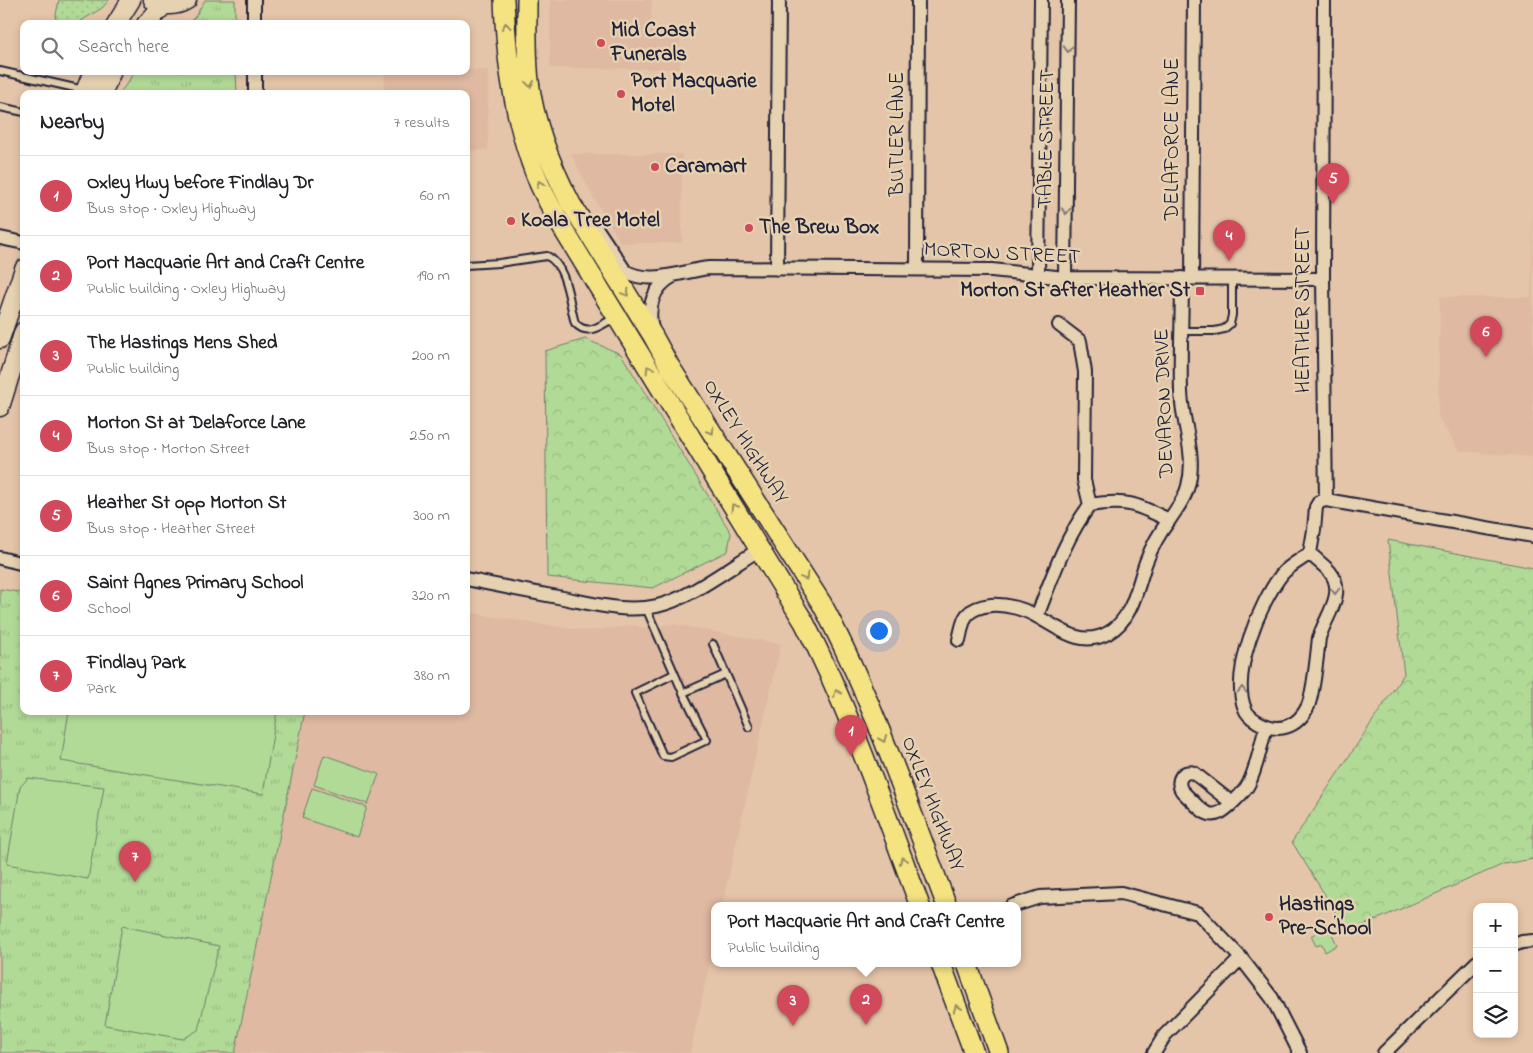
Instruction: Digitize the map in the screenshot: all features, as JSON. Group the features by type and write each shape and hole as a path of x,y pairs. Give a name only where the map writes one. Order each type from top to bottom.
{"main road":[{"path":"118,20 131,0"},
{"path":"148,20 159,2 174,5 187,0"},
{"name":"OXLEY HIGHWAY","path":"504,0 506,36 515,102 523,136 539,183 560,224 804,622 857,737 919,902"},
{"name":"OXLEY HIGHWAY","path":"527,0 529,83 536,115 550,161 560,184 686,392 822,604 858,678 944,902"},
{"path":"90,90 92,75"},
{"path":"93,90 108,75"},
{"path":"0,339 20,281"},
{"path":"0,407 20,344"},
{"path":"760,548 779,536"},
{"path":"942,967 974,1053"},
{"path":"968,967 999,1053"}],"street":[{"path":"254,0 254,20"},
{"path":"777,268 779,0"},
{"name":"BUTLER LANE","path":"918,0 918,269"},
{"name":"TABLE STREET","path":"1038,275 1041,0"},
{"name":"TABLE STREET","path":"1065,278 1068,0"},
{"name":"DELAFORCE LANE","path":"1187,278 1194,0"},
{"name":"HEATHER STREET","path":"1324,0 1323,279 1326,500"},
{"path":"255,75 255,90"},
{"name":"MORTON STREET","path":"584,224 597,229 625,271 644,278 658,278 709,268 777,268 992,270 1065,278 1323,279"},
{"path":"0,238 20,242"},
{"name":"MORTON STREET","path":"653,336 651,308 655,293 664,281 680,273"},
{"name":"DEVARON DRIVE","path":"958,640 966,616 975,608 998,605 1013,607 1037,616 1060,632 1085,639 1105,635 1115,629 1131,607 1153,545 1186,496 1189,483 1190,446 1181,392 1182,331 1187,278"},
{"path":"1037,616 1064,548 1079,519 1090,505 1084,480 1085,372 1080,341 1059,325"},
{"path":"1310,553 1330,572 1335,581 1335,603 1319,638 1309,704 1300,719 1288,726 1266,727 1253,720 1245,711 1242,699 1242,679 1248,643 1260,611 1271,590 1284,572 1310,553 1316,507 1319,502 1326,500 1533,536"},
{"name":"DEVARON DRIVE","path":"1090,505 1117,502 1128,503 1138,505 1169,520"},
{"path":"470,580 602,606 630,609 646,608 670,602 692,591 760,548"},
{"path":"0,558 20,563"},
{"path":"1232,803 1242,794 1249,783 1266,727"},
{"path":"1021,903 1040,896 1121,893 1198,913 1241,958 1272,998 1300,1053"},
{"path":"1518,944 1533,941"},
{"path":"1154,1053 1165,1035 1241,958"},
{"path":"1384,1053 1473,966"}],"lane":[{"path":"0,71 78,90"},
{"path":"0,107 20,111"},
{"path":"470,264 499,263 547,256 552,258 561,270 575,323 580,328 587,330 594,328 617,316"},
{"path":"1182,331 1215,331 1224,329 1230,324 1232,315 1232,278"},
{"path":"646,608 674,674 707,740 671,757 663,756 635,693 674,674"},
{"path":"713,644 749,727"},
{"path":"683,693 726,674"}],"shaded area":[{"path":"550,0 652,0 651,28 680,29 680,69 550,68"},
{"path":"470,70 488,70 488,150 470,151 470,90 384,90 385,75 470,75"},
{"path":"571,154 682,154 682,243 621,243 593,197"},
{"path":"1533,192 1533,490 1532,457 1459,451 1438,417 1440,297 1531,297"},
{"path":"470,613 586,631 636,625 643,628 673,624 781,644 723,902 711,902 711,958 690,1053 235,1053 304,715 470,715"}],"green space":[{"path":"59,0 109,0 102,8 82,20 55,20"},
{"path":"205,0 235,0 235,20 192,20"},
{"path":"133,75 236,75 237,90 122,90"},
{"path":"585,339 621,354 731,533 728,551 653,588 547,577 545,351"},
{"path":"1388,540 1533,568 1533,859 1504,864 1348,932 1292,842 1404,674"},
{"path":"0,589 20,592 20,715 304,715 235,1053 0,1053"},
{"path":"68,715 276,715 263,794 61,761"},
{"path":"324,755 379,774 368,804 314,785"},
{"path":"28,778 104,787 88,879 7,864 20,787"},
{"path":"312,788 367,807 357,837 302,818"},
{"path":"1328,925 1337,945 1325,952 1322,944 1316,946 1311,936"},
{"path":"122,926 219,946 198,1030 183,1039 105,1025"}],"place":[{"name":"Mid Coast Funerals","path":"601,43"},
{"name":"Port Macquarie Motel","path":"621,94"},
{"name":"Caramart","path":"655,167"},
{"name":"Heather St opp Morton St","path":"1333,204"},
{"name":"Koala Tree Motel","path":"511,221"},
{"name":"The Brew Box","path":"749,228"},
{"name":"Morton St at Delaforce Lane","path":"1229,261"},
{"name":"Morton St after Heather St","path":"1200,291"},
{"name":"Saint Agnes Primary School","path":"1486,357"},
{"name":"Oxley Hwy before Findlay Dr","path":"851,756"},
{"name":"Findlay Park","path":"135,882"},
{"name":"Hastings Pre-School","path":"1269,917"},
{"name":"Port Macquarie Art and Craft Centre","path":"866,1025"},
{"name":"The Hastings Mens Shed","path":"793,1026"}]}
